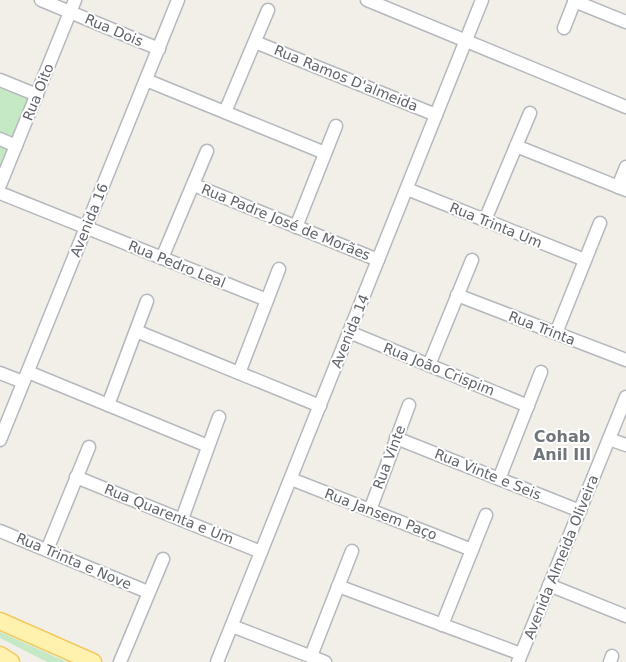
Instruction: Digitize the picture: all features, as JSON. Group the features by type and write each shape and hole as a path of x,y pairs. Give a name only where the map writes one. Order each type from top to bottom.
{"main road":[{"path":"0,621 93,662"},
{"path":"0,655 11,662"}],"street":[{"name":"Rua Dois","path":"41,0 159,49"},
{"name":"Rua Oito","path":"0,185 75,0"},
{"name":"Avenida 16","path":"0,440 178,0"},
{"path":"367,0 626,107"},
{"name":"Avenida 14","path":"217,662 482,0"},
{"path":"564,28 574,0 626,22"},
{"path":"225,112 268,10"},
{"name":"Rua Ramos D'almeida","path":"255,42 436,115"},
{"path":"0,80 37,95"},
{"path":"146,80 325,153"},
{"path":"485,220 530,113"},
{"path":"296,227 336,126"},
{"path":"0,140 16,146"},
{"path":"516,146 622,189 626,167"},
{"path":"162,258 207,151"},
{"name":"Rua Padre José de Morães","path":"194,185 378,260"},
{"name":"Rua Trinta Um","path":"407,189 585,260"},
{"name":"Rua Pedro Leal","path":"0,193 267,300"},
{"path":"556,333 600,223"},
{"path":"429,365 472,260"},
{"path":"240,373 279,269"},
{"name":"Rua Trinta","path":"458,295 626,360"},
{"path":"108,405 147,301"},
{"path":"136,331 320,406"},
{"name":"Rua João Crispim","path":"349,332 528,406"},
{"path":"499,479 541,372"},
{"path":"0,373 26,377 108,405 208,446"},
{"name":"Avenida Almeida Oliveira","path":"520,658 626,397"},
{"name":"Rua Vinte","path":"370,510 409,405"},
{"path":"182,519 219,417"},
{"name":"Rua Vinte e Seis","path":"396,438 580,511"},
{"path":"609,438 626,445"},
{"path":"47,550 89,447"},
{"name":"Rua Quarenta e Um","path":"76,477 262,552"},
{"name":"Rua Jansem Paço","path":"291,479 472,550"},
{"path":"442,625 486,514"},
{"name":"Rua Trinta e Nove","path":"0,531 148,592"},
{"path":"311,656 352,551"},
{"path":"120,662 163,559"},
{"path":"549,585 626,616"},
{"path":"338,586 442,625 520,658"},
{"path":"232,626 325,662"}],"green space":[{"path":"0,87 30,99 0,174"},
{"path":"0,632 67,662 47,662 0,638"}],"district":[{"name":"Cohab Anil III","path":"562,445"}]}
